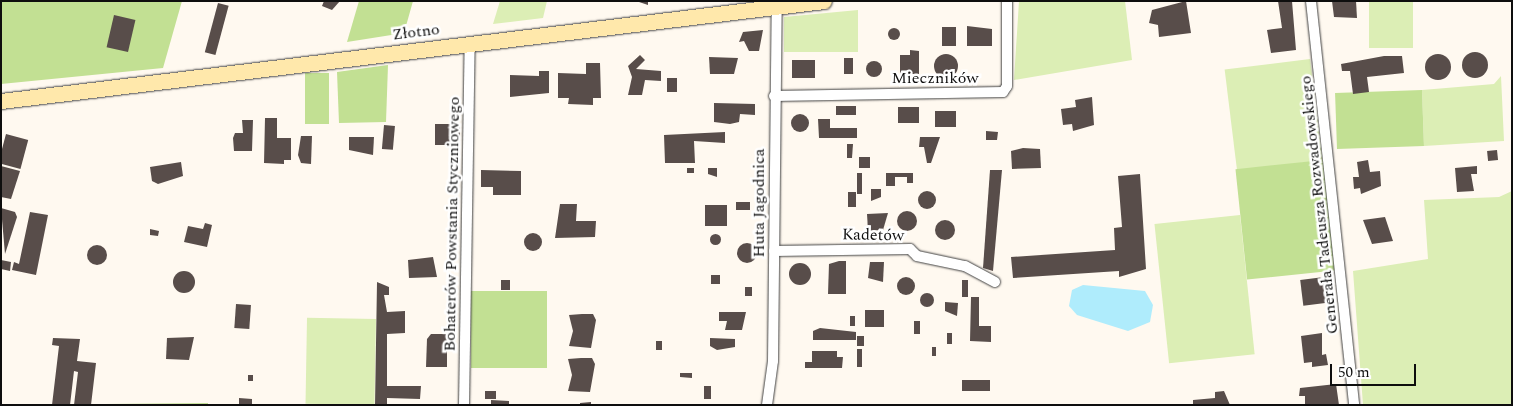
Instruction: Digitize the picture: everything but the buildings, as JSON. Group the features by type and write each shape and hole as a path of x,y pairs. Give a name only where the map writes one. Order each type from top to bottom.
{"street":[{"name":"Złotno","path":"7,100 776,4 824,1"},
{"name":"Mieczników","path":"774,96 1003,92 1007,1"},
{"name":"Generała Tadeusza Rozwadowskiego","path":"1311,1 1354,405"},
{"name":"Huta Jagodnica","path":"767,405 773,361 776,4"},
{"name":"Bohaterów Powstania Styczniowego","path":"464,405 470,43"},
{"name":"Kadetów","path":"774,251 910,249 917,256 965,266 995,282"}],"green space":[{"path":"1,1 182,1 163,68 1,84"},
{"path":"359,1 413,1 404,33 347,42"},
{"path":"500,1 547,1 543,18 493,24"},
{"path":"1019,1 1125,1 1132,60 1014,80"},
{"path":"1369,1 1413,1 1413,48 1369,48"},
{"path":"858,10 858,52 784,52 784,17"},
{"path":"1310,59 1322,160 1237,171 1225,69"},
{"path":"388,65 386,122 339,123 337,72"},
{"path":"305,73 329,73 329,124 305,124"},
{"path":"1501,76 1504,141 1424,146 1422,90 1494,84"},
{"path":"1422,90 1424,146 1337,149 1335,93"},
{"path":"1323,160 1335,270 1247,280 1235,169"},
{"path":"1512,191 1512,405 1363,405 1353,271 1428,259 1424,200 1499,197"},
{"path":"1240,215 1255,354 1169,363 1154,224"},
{"path":"471,291 547,291 547,368 471,368"},
{"path":"307,318 376,319 374,405 306,404"},
{"path":"208,403 208,405 104,405 104,404"}],"water":[{"path":"1083,285 1145,291 1153,305 1150,322 1128,331 1077,315 1069,306 1072,290"}]}
